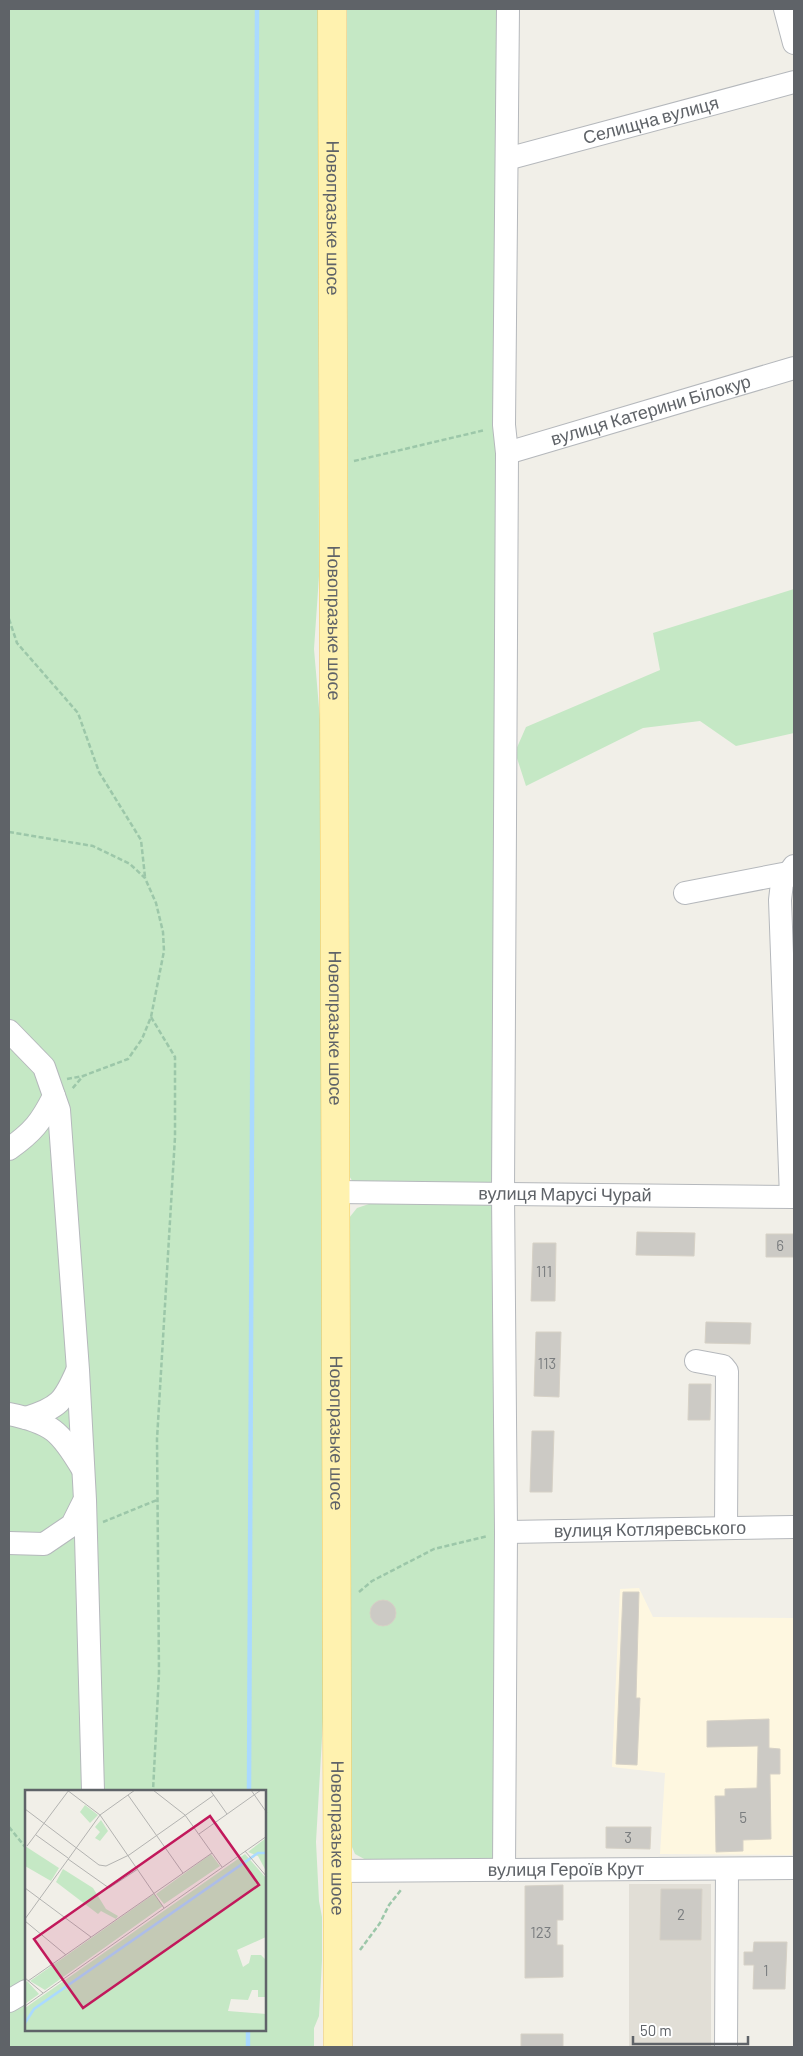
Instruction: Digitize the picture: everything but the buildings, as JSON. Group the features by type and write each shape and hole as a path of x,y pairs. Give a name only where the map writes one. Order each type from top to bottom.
{"main road":[{"name":"Новопразьке шосе","path":"332,9 338,2047"}],"street":[{"path":"504,1870 506,1532 503,1193 507,453 504,425 508,9"},
{"path":"785,9 794,43"},
{"name":"Селищна вулиця","path":"507,158 794,82"},
{"name":"вулиця Катерини Білокур","path":"507,453 794,368"},
{"path":"685,892 791,870"},
{"path":"791,870 782,882 780,900 792,1197"},
{"path":"9,1031 44,1067 56,1103 78,1370 85,1500 84,1530 92,1790"},
{"path":"9,1149 26,1137 56,1103"},
{"name":"вулиця Марусі Чурай","path":"336,1192 792,1197"},
{"path":"696,1361 722,1366 727,1372 726,1528"},
{"path":"18,1416 46,1412 62,1401 78,1370"},
{"path":"18,1416 50,1426 68,1445 83,1470"},
{"path":"9,1543 44,1544 72,1526 85,1500"},
{"name":"вулиця Котляревського","path":"506,1532 794,1527"},
{"name":"вулиця Героїв Крут","path":"338,1870 726,1870 794,1868"},
{"path":"726,1870 726,2047"},
{"path":"9,2001 25,1992"}],"path":[{"path":"333,466 504,425"},
{"path":"9,619 17,643 78,713 99,772 141,840 145,878 156,903 163,932 164,951 151,1017 142,1039 128,1059 83,1076 68,1094 56,1103"},
{"path":"9,832 93,846 130,864 145,878"},
{"path":"151,1017 175,1058 175,1137 157,1439 159,1673 153,1790"},
{"path":"84,1530 157,1500"},
{"path":"338,1609 372,1581 434,1549 506,1532"},
{"path":"9,1827 25,1847"},
{"path":"360,1950 380,1923 388,1906 400,1891 409,1887"}],"shaded area":[{"path":"639,1588 653,1617 794,1618 792,1855 660,1854 665,1773 612,1767 620,1589"},
{"path":"629,1884 711,1884 711,2047 629,2047"}],"green space":[{"path":"9,9 318,9 319,576 314,649 322,743 322,1589 324,1703 316,1842 319,1901 322,1917 322,1960 319,2016 314,2028 314,2047 9,2047"},
{"path":"347,9 501,9 497,1187 357,1189 348,1174"},
{"path":"794,589 794,733 736,746 700,721 643,728 526,786 515,752 526,727 660,670 653,633"},
{"path":"369,1204 491,1204 501,1212 495,1860 368,1861 355,1854 349,1840 349,1218 357,1208"}],"waterway":[{"path":"249,1790 257,9"},
{"path":"248,2031 248,2047"}]}
